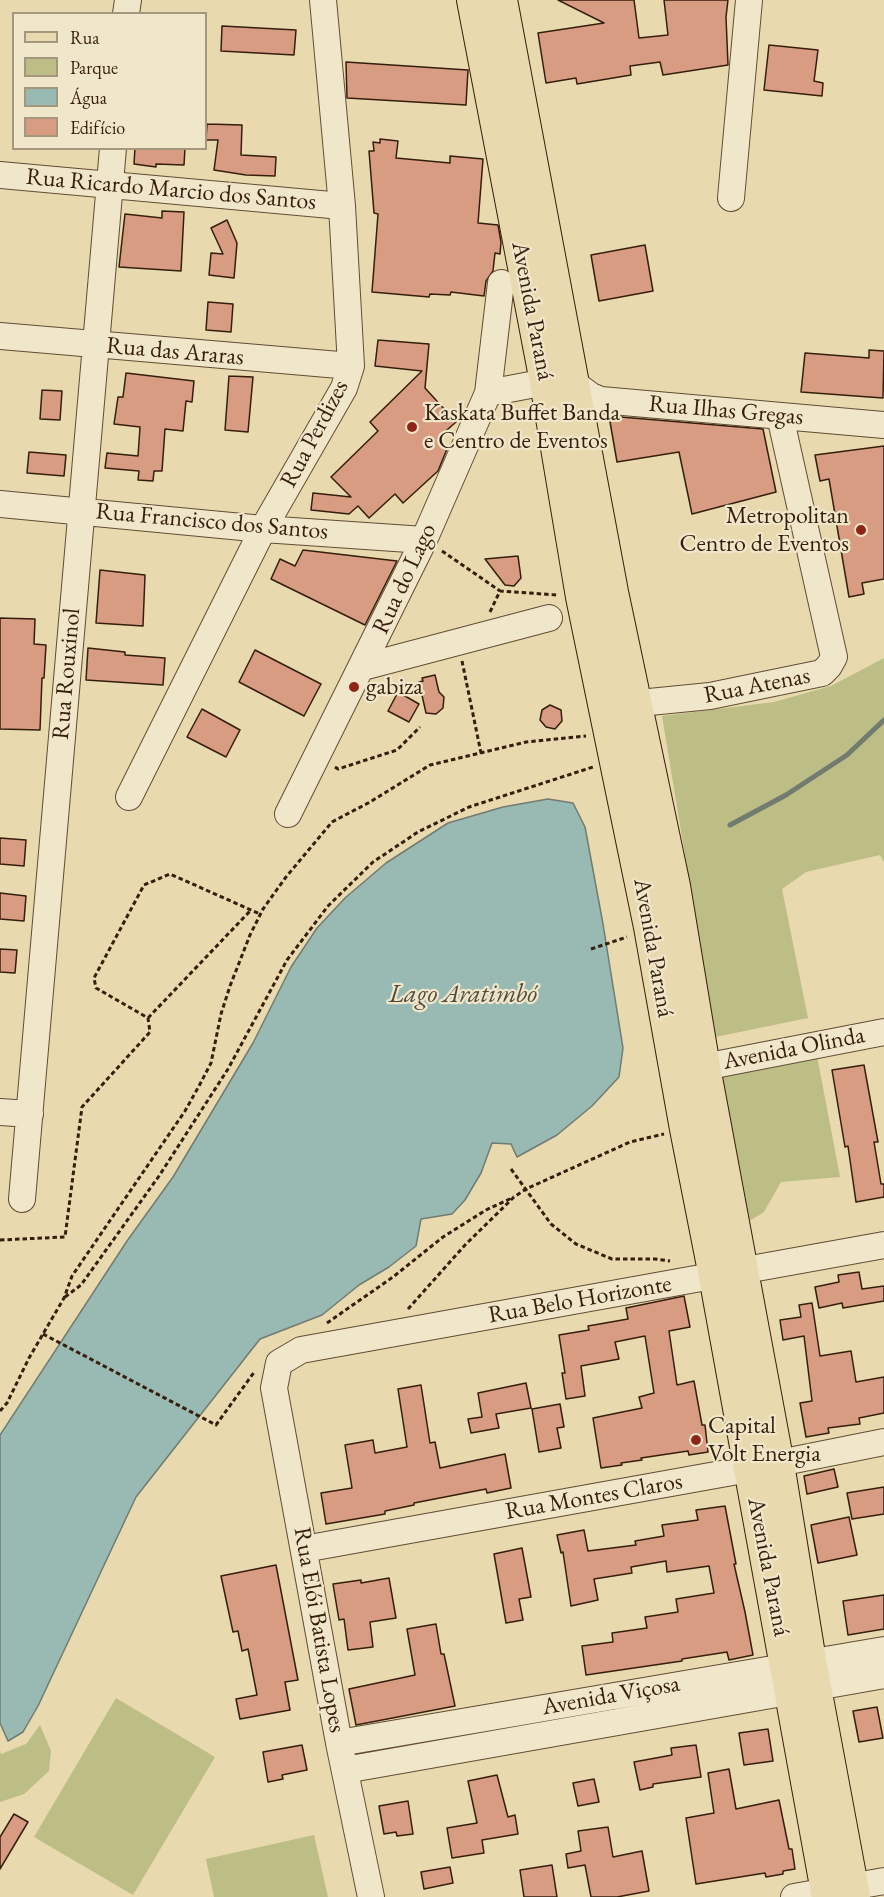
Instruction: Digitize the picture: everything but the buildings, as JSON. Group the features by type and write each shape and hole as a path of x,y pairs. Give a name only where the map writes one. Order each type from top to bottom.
{"main road":[{"name":"Avenida Paraná","path":"473,0 559,382"},
{"name":"Avenida Paraná","path":"501,0 559,382 686,1129 717,1275 764,1467 840,1893"},
{"name":"Avenida Paraná","path":"617,726 674,886 704,1067 717,1275"}],"street":[{"name":"Rua Perdizes","path":"129,797 264,529 344,388 351,366 342,206 323,0"},
{"path":"731,198 749,0"},
{"name":"Rua Rouxinol","path":"22,1199 113,150"},
{"name":"Rua Ricardo Marcio dos Santos","path":"0,175 342,206"},
{"name":"Rua do Lago","path":"288,814 363,667 424,540 488,393 501,283"},
{"name":"Rua das Araras","path":"0,336 351,366"},
{"path":"488,393 559,382"},
{"name":"Rua Ilhas Gregas","path":"559,382 601,400 884,425"},
{"name":"Rua Atenas","path":"617,726 721,694 822,673 834,657 780,416"},
{"name":"Rua Francisco dos Santos","path":"0,504 264,529 424,540"},
{"path":"363,667 549,618"},
{"name":"Avenida Olinda","path":"704,1067 884,1032"},
{"path":"0,1112 30,1114"},
{"name":"Rua Belo Horizonte","path":"270,1363 301,1350 884,1245"},
{"name":"Rua Elói Batista Lopes","path":"270,1363 339,1743 371,1897"},
{"name":"Rua Montes Claros","path":"304,1548 764,1467 884,1442"},
{"name":"Avenida Viçosa","path":"345,1770 801,1676 884,1650"},
{"name":"Avenida Viçosa","path":"339,1743 801,1676 884,1675"},
{"path":"794,1897 840,1893 884,1881"}],"path":[{"path":"424,540 500,591"},
{"path":"459,643 481,753"},
{"path":"0,1411 64,1298 72,1276 185,1111 199,1086 211,1063 221,1014 230,986 260,914 286,877 332,822 370,802 430,765 526,742 617,726"},
{"path":"64,1298 81,1285 159,1176 228,1069 270,988 310,928 328,906 373,862 418,832 469,807 617,726"},
{"path":"317,759 338,768 397,750 420,727"},
{"path":"0,1240 65,1237 82,1107 150,1032 147,1018 96,988 93,978 144,885 170,874 260,914"},
{"path":"147,1018 251,910"},
{"path":"591,949 636,934"},
{"path":"319,1328 393,1277 443,1237 486,1210 526,1189 630,1142 686,1129"},
{"path":"511,1169 551,1224 576,1244 612,1259 655,1258 679,1262 717,1275"},
{"path":"384,1335 465,1245 514,1197"},
{"path":"43,1335 216,1425 270,1363"}],"green space":[{"path":"884,658 884,862 880,855 806,872 782,889 808,1018 715,1037 662,716 774,702 831,686"},
{"path":"817,1056 840,1177 781,1182 764,1212 751,1220 740,1213 716,1074"},
{"path":"116,1698 215,1757 133,1895 34,1837"},
{"path":"40,1725 51,1751 49,1771 24,1794 0,1802 0,1751 1,1754 26,1744"},
{"path":"314,1835 328,1897 214,1897 206,1859"}],"water":[{"name":"Lago Aratimbó","path":"548,799 573,803 585,827 623,1048 619,1077 592,1106 557,1135 517,1157 511,1144 492,1143 481,1173 465,1200 452,1214 421,1219 416,1246 389,1267 359,1285 322,1315 260,1339 136,1497 38,1706 23,1732 8,1741 0,1723 0,1435 127,1241 173,1177 253,1043 291,967 317,928 345,898 386,863 448,823 503,807"}],"waterway":[{"path":"730,825 786,795 847,755 884,720"}],"place":[{"name":"Kaskata Buffet Banda e Centro de Eventos","path":"412,427"},
{"name":"Metropolitan Centro de Eventos","path":"861,530"},
{"name":"gabiza","path":"354,687"},
{"name":"Capital Volt Energia","path":"696,1440"}]}
